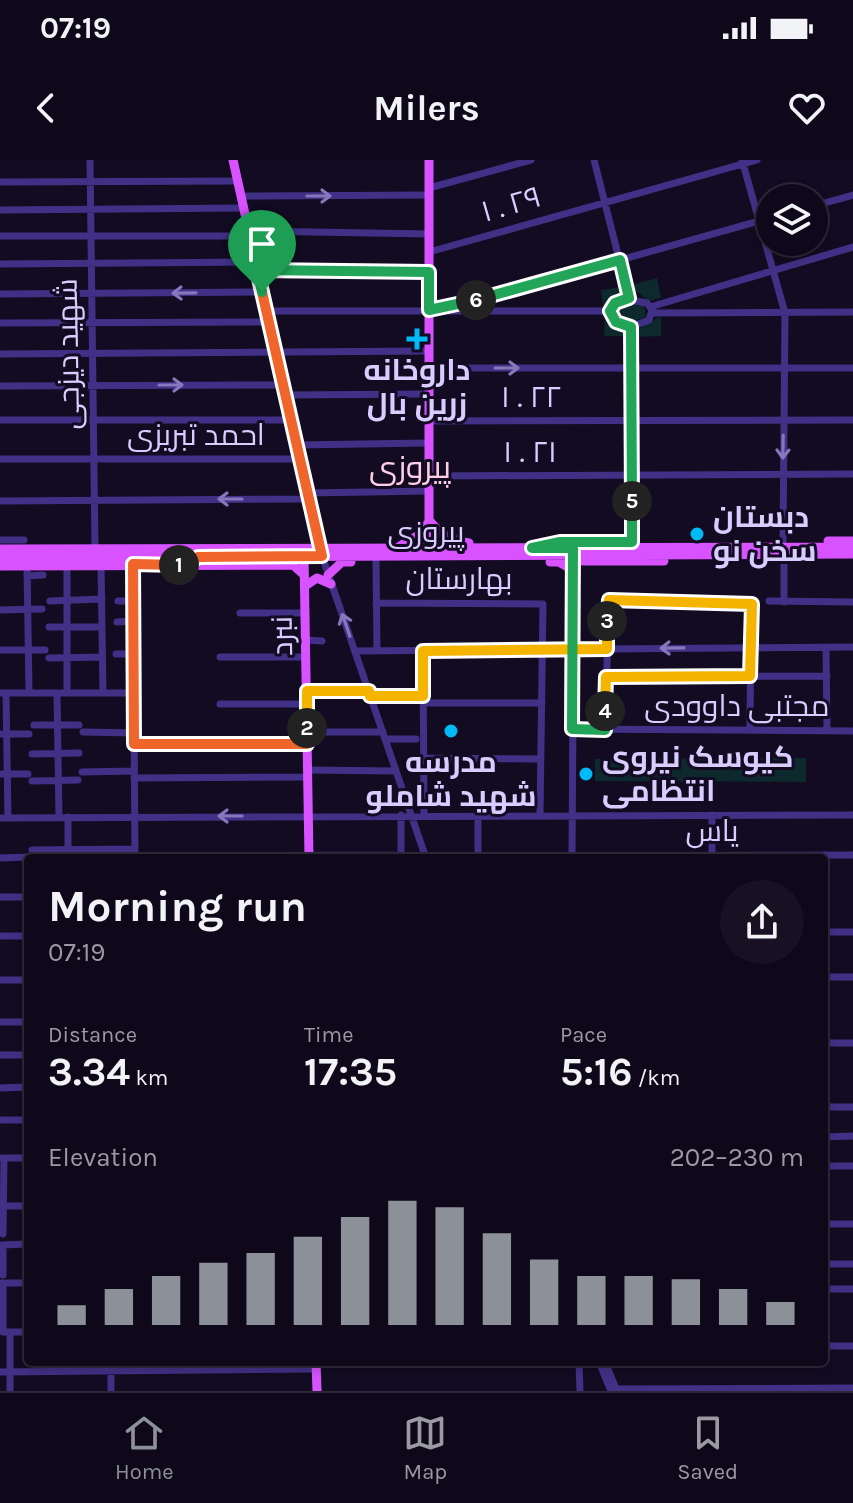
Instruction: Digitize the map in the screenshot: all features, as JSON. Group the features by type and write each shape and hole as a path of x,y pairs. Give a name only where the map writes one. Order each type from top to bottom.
{"main road":[{"path":"233,160 320,552"},
{"path":"429,160 429,537"},
{"path":"396,548 419,535 429,520"},
{"path":"429,520 439,532 452,540 509,548"},
{"path":"532,548 560,542 853,541"},
{"path":"666,548 689,542"},
{"name":"پیروزی","path":"0,556 95,548 320,552 429,559 666,548 853,547"},
{"name":"پیروزی","path":"0,556 133,560 304,556 320,552 396,548 532,548 574,552 853,557"},
{"path":"0,556 27,571 133,560 187,565 293,565 304,575"},
{"path":"219,556 230,565"},
{"name":"نبرد","path":"304,556 309,854"},
{"path":"187,565 198,557"},
{"path":"305,586 317,578 330,579 342,562 429,559 559,562 573,570"},
{"path":"316,1366 317,1391"}],"street":[{"name":"شهید دیزجی","path":"90,160 95,548"},
{"path":"241,196 429,192 531,160"},
{"path":"594,160 629,298"},
{"name":"۱ . ۲۹","path":"429,252 757,160"},
{"path":"743,162 756,210"},
{"path":"0,182 237,181"},
{"path":"828,202 853,195"},
{"path":"0,210 243,208"},
{"path":"442,310 756,222"},
{"path":"0,236 429,234"},
{"path":"651,310 853,247"},
{"path":"769,256 785,313 783,542"},
{"path":"0,264 256,266 429,272"},
{"path":"0,294 262,292"},
{"path":"610,311 615,303 629,298 641,300 651,310 853,311"},
{"path":"610,311 616,322 631,327 647,321 651,310"},
{"path":"266,311 610,311"},
{"path":"0,323 269,322"},
{"path":"631,327 632,542"},
{"path":"0,354 429,351"},
{"path":"429,368 853,368"},
{"path":"0,386 429,394"},
{"path":"0,420 291,420"},
{"name":"۱ . ۲۲","path":"429,421 853,420"},
{"path":"296,445 429,443"},
{"name":"احمد تبریزی","path":"0,459 299,459"},
{"name":"۱ . ۲۱","path":"429,476 853,474"},
{"path":"0,501 429,491"},
{"path":"0,540 24,540"},
{"path":"320,552 425,854"},
{"path":"572,854 574,552"},
{"path":"781,557 784,602"},
{"path":"31,854 135,854 133,560"},
{"path":"376,561 377,651"},
{"path":"67,565 67,693"},
{"path":"101,565 103,693"},
{"path":"29,693 27,571 43,575"},
{"path":"50,601 102,599"},
{"path":"118,601 133,601"},
{"path":"605,730 607,601 751,602 750,730"},
{"path":"769,601 853,602"},
{"name":"بهارستان","path":"376,603 541,602 543,650"},
{"path":"0,610 42,609"},
{"path":"240,613 305,613"},
{"path":"117,622 133,621"},
{"path":"49,627 101,627"},
{"path":"306,640 322,641"},
{"path":"355,651 853,647"},
{"path":"826,648 827,731"},
{"path":"0,650 102,657"},
{"path":"540,815 543,650"},
{"path":"423,651 424,815"},
{"path":"116,654 133,654"},
{"path":"220,657 306,657"},
{"path":"606,677 827,676"},
{"path":"307,691 542,703"},
{"path":"134,693 3,693 4,818 853,815"},
{"path":"57,693 59,817"},
{"path":"220,704 307,704"},
{"path":"34,725 134,733"},
{"name":"مجتبی داوودی","path":"572,729 853,731"},
{"path":"307,732 416,739"},
{"path":"3,734 29,734"},
{"path":"134,744 307,744"},
{"path":"32,754 79,753"},
{"path":"424,758 541,759"},
{"path":"82,772 308,774 395,771"},
{"path":"4,774 58,781 78,780"},
{"path":"401,815 401,854"},
{"path":"478,815 478,854"},
{"path":"712,815 712,854"},
{"path":"68,817 68,854"},
{"path":"0,858 24,855"},
{"name":"یاس","path":"828,855 853,855"},
{"path":"0,897 24,897"},
{"path":"828,932 853,932"},
{"path":"0,936 24,936"},
{"path":"828,977 853,977"},
{"path":"0,980 24,980"},
{"path":"0,1022 24,1022"},
{"path":"828,1043 853,1043"},
{"path":"0,1055 24,1055"},
{"path":"0,1088 24,1087"},
{"path":"828,1107 853,1107"},
{"path":"0,1120 24,1120"},
{"path":"828,1137 853,1136"},
{"path":"3,1234 2,1158 24,1158"},
{"path":"828,1166 853,1166"},
{"path":"2,1206 24,1206"},
{"path":"828,1224 853,1224"},
{"path":"10,1391 4,1332 2,1245 24,1244"},
{"path":"828,1264 853,1264"},
{"path":"2,1280 24,1283"},
{"path":"828,1289 853,1289"},
{"path":"828,1346 853,1346"},
{"path":"0,1372 111,1367 316,1366"},
{"path":"579,1366 580,1391"},
{"path":"601,1366 615,1390"},
{"path":"606,1366 615,1390"},
{"path":"111,1367 111,1391"},
{"path":"648,1378 648,1389"},
{"path":"615,1390 853,1388"}],"green space":[{"path":"657,278 661,298 649,301 631,285"},
{"path":"621,287 622,292 603,306 601,290"},
{"path":"628,302 644,305 646,317 630,322 619,319 614,310"},
{"path":"661,318 661,336 634,337 635,331"},
{"path":"605,319 628,331 628,336 604,336"},
{"path":"806,758 806,782 595,781 595,759"}],"place":[{"name":"داروخانه زرین بال","path":"417,339"},
{"name":"دبستان سخن نو","path":"697,534"},
{"name":"مدرسه شهید شاملو","path":"451,731"},
{"name":"کیوسک نیروی انتظامی","path":"586,774"}],"district":[{"name":"پیروزی","path":"410,467"}],"route":[{"path":"262,292 257,270 429,272 429,310 442,310 620,260 629,298 615,303 610,311 616,322 631,327 632,542 560,542 539,544 532,548 573,548 574,556 573,570 573,650 572,729 605,730 606,677 750,676 751,602 609,600 606,603 607,649 573,650 423,651 423,696 370,696 369,691 307,691 307,744 134,744 133,564 187,565 198,557 322,556 262,292"}]}
